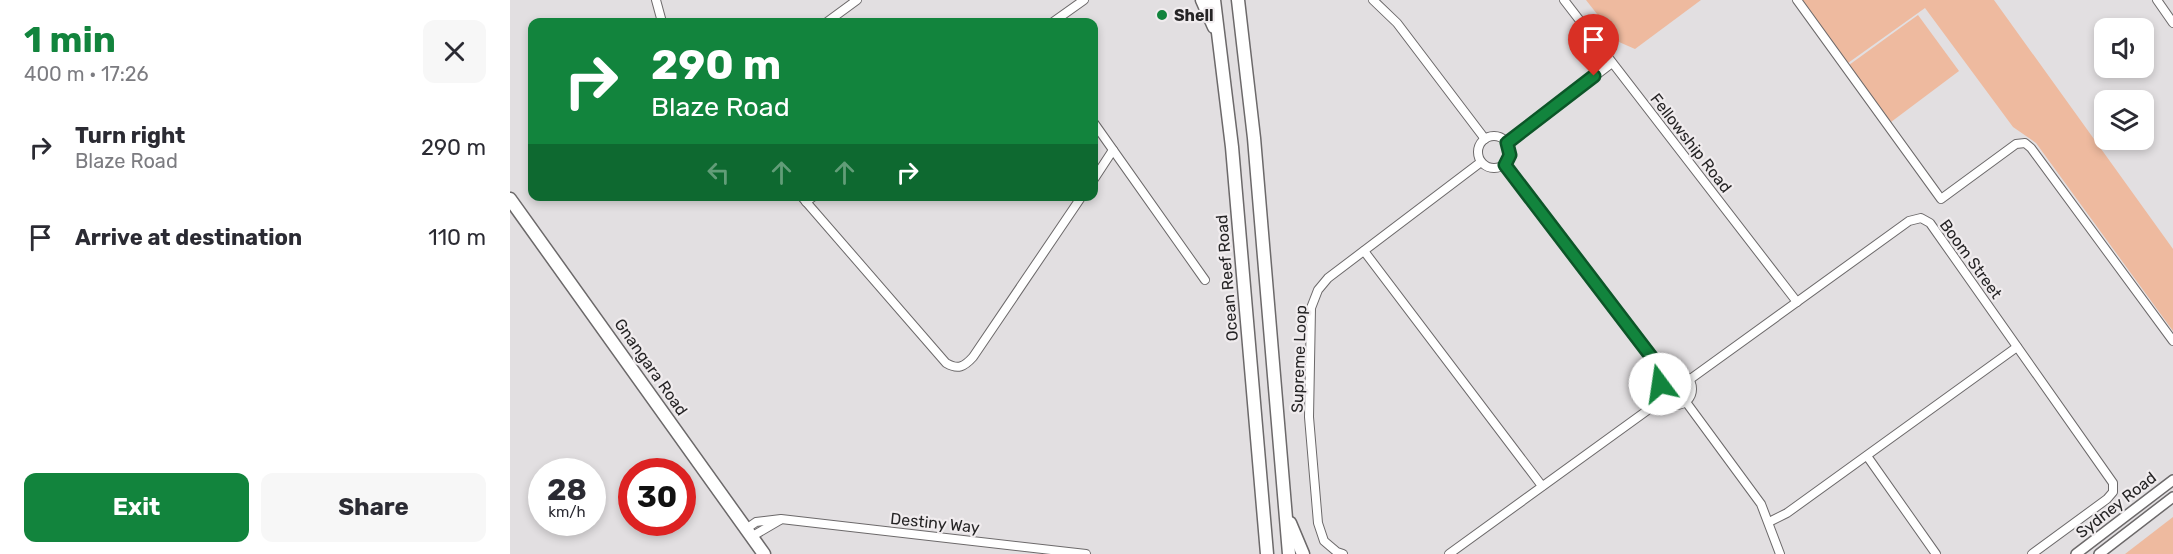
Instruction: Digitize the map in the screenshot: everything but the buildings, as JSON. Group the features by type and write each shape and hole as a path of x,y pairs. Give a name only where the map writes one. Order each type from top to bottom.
{"main road":[{"path":"1202,0 1219,36"},
{"name":"Ocean Reef Road","path":"1214,0 1232,147 1266,553"},
{"path":"1241,3 1289,554"},
{"name":"Gnangara Road","path":"510,199 764,554"},
{"path":"1285,510 1303,554"}],"street":[{"path":"656,0 661,18"},
{"path":"832,18 857,0"},
{"path":"1059,18 1084,0"},
{"path":"1373,0 1397,23 1485,139"},
{"name":"Fellowship Road","path":"1564,0 1797,302"},
{"path":"1797,0 1941,199 2016,144 2025,143 2031,148 2173,341"},
{"path":"2157,0 2173,23"},
{"path":"1507,143 1612,63"},
{"path":"1098,129 1205,280"},
{"path":"1496,136 1507,143 1510,155 1505,165 1495,169 1481,162 1478,152 1485,139 1496,136"},
{"path":"1098,173 1113,150"},
{"name":"Supreme Loop","path":"1344,554 1337,552 1324,541 1318,523 1309,417 1311,308 1318,290 1328,278 1481,162"},
{"path":"1505,165 1666,376"},
{"path":"805,201 946,363 961,367 974,357 1079,201"},
{"name":"Boom Street","path":"1689,380 1909,221 1921,218 1930,223 2113,483 2113,492 2032,554"},
{"path":"1365,251 1542,486"},
{"path":"1769,522 1787,513 2018,347"},
{"path":"1677,373 1689,380 1692,393 1686,402 1676,405 1663,399 1660,384 1666,376 1677,373"},
{"path":"1449,554 1663,399"},
{"path":"1686,402 1761,504 1780,554"},
{"path":"1867,456 1936,554"},
{"name":"Sydney Road","path":"2076,554 2173,480"},
{"name":"Sydney Road","path":"2099,554 2173,497"},
{"name":"Destiny Way","path":"748,533 781,519 1086,554"}],"shaded area":[{"path":"1586,0 1701,0 1635,49 1619,42"},
{"path":"1792,0 1994,0 2094,139 2094,150 2102,150 2173,249 2173,331 2036,143 2013,127 1925,8 1841,68"},
{"path":"1918,15 1959,71 1891,122 1849,65"},
{"path":"2173,517 2173,554 2125,554"}],"place":[{"name":"Shell","path":"1162,15"}],"route":[{"path":"1594,76 1507,143 1510,155 1505,165 1666,376 1660,384"}]}
